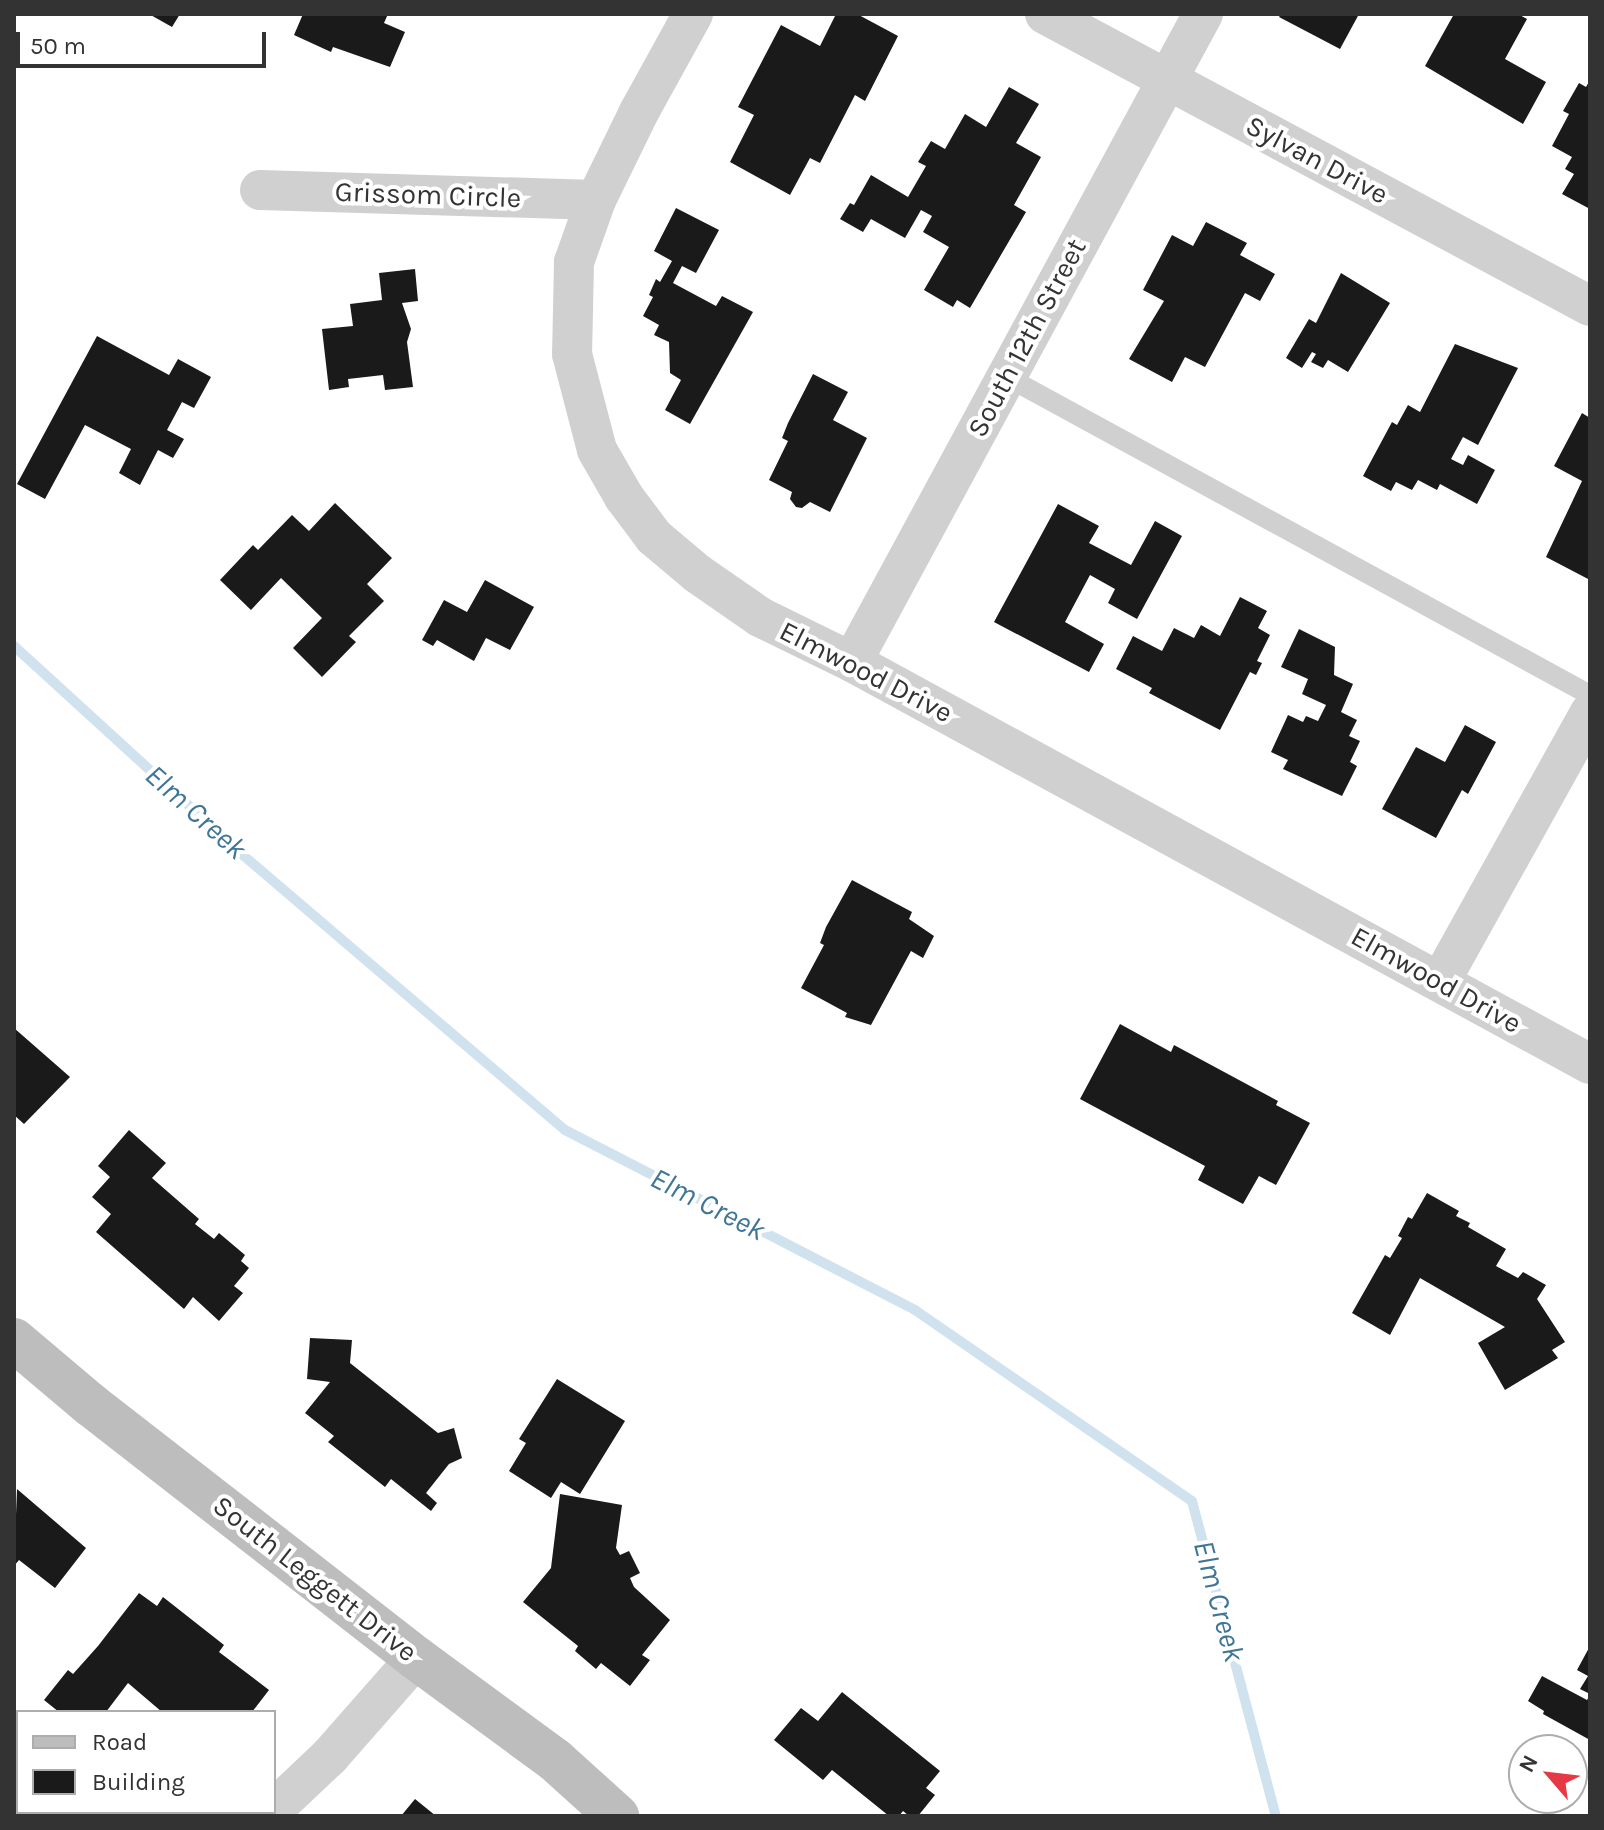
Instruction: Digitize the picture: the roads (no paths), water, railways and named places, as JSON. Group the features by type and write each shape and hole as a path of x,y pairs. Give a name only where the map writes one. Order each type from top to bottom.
{"street":[{"name":"Elmwood Drive","path":"693,14 639,112 596,200 574,262 572,354 597,450 624,497 654,537 698,574 760,617 852,662 1590,1064"},
{"name":"Sylvan Drive","path":"1045,14 1590,306"},
{"name":"South 12th Street","path":"852,662 1203,14"},
{"name":"Grissom Circle","path":"260,190 596,200"},
{"path":"1440,982 1590,713"},
{"name":"South Leggett Drive","path":"14,1340 103,1415 416,1658 555,1760 617,1816"},
{"path":"276,1807 330,1756 416,1658"}],"lane":[{"path":"1007,377 1590,695"}],"waterway":[{"name":"Elm Creek","path":"14,646 244,856 565,1130 915,1310 1192,1501 1276,1816"}]}
